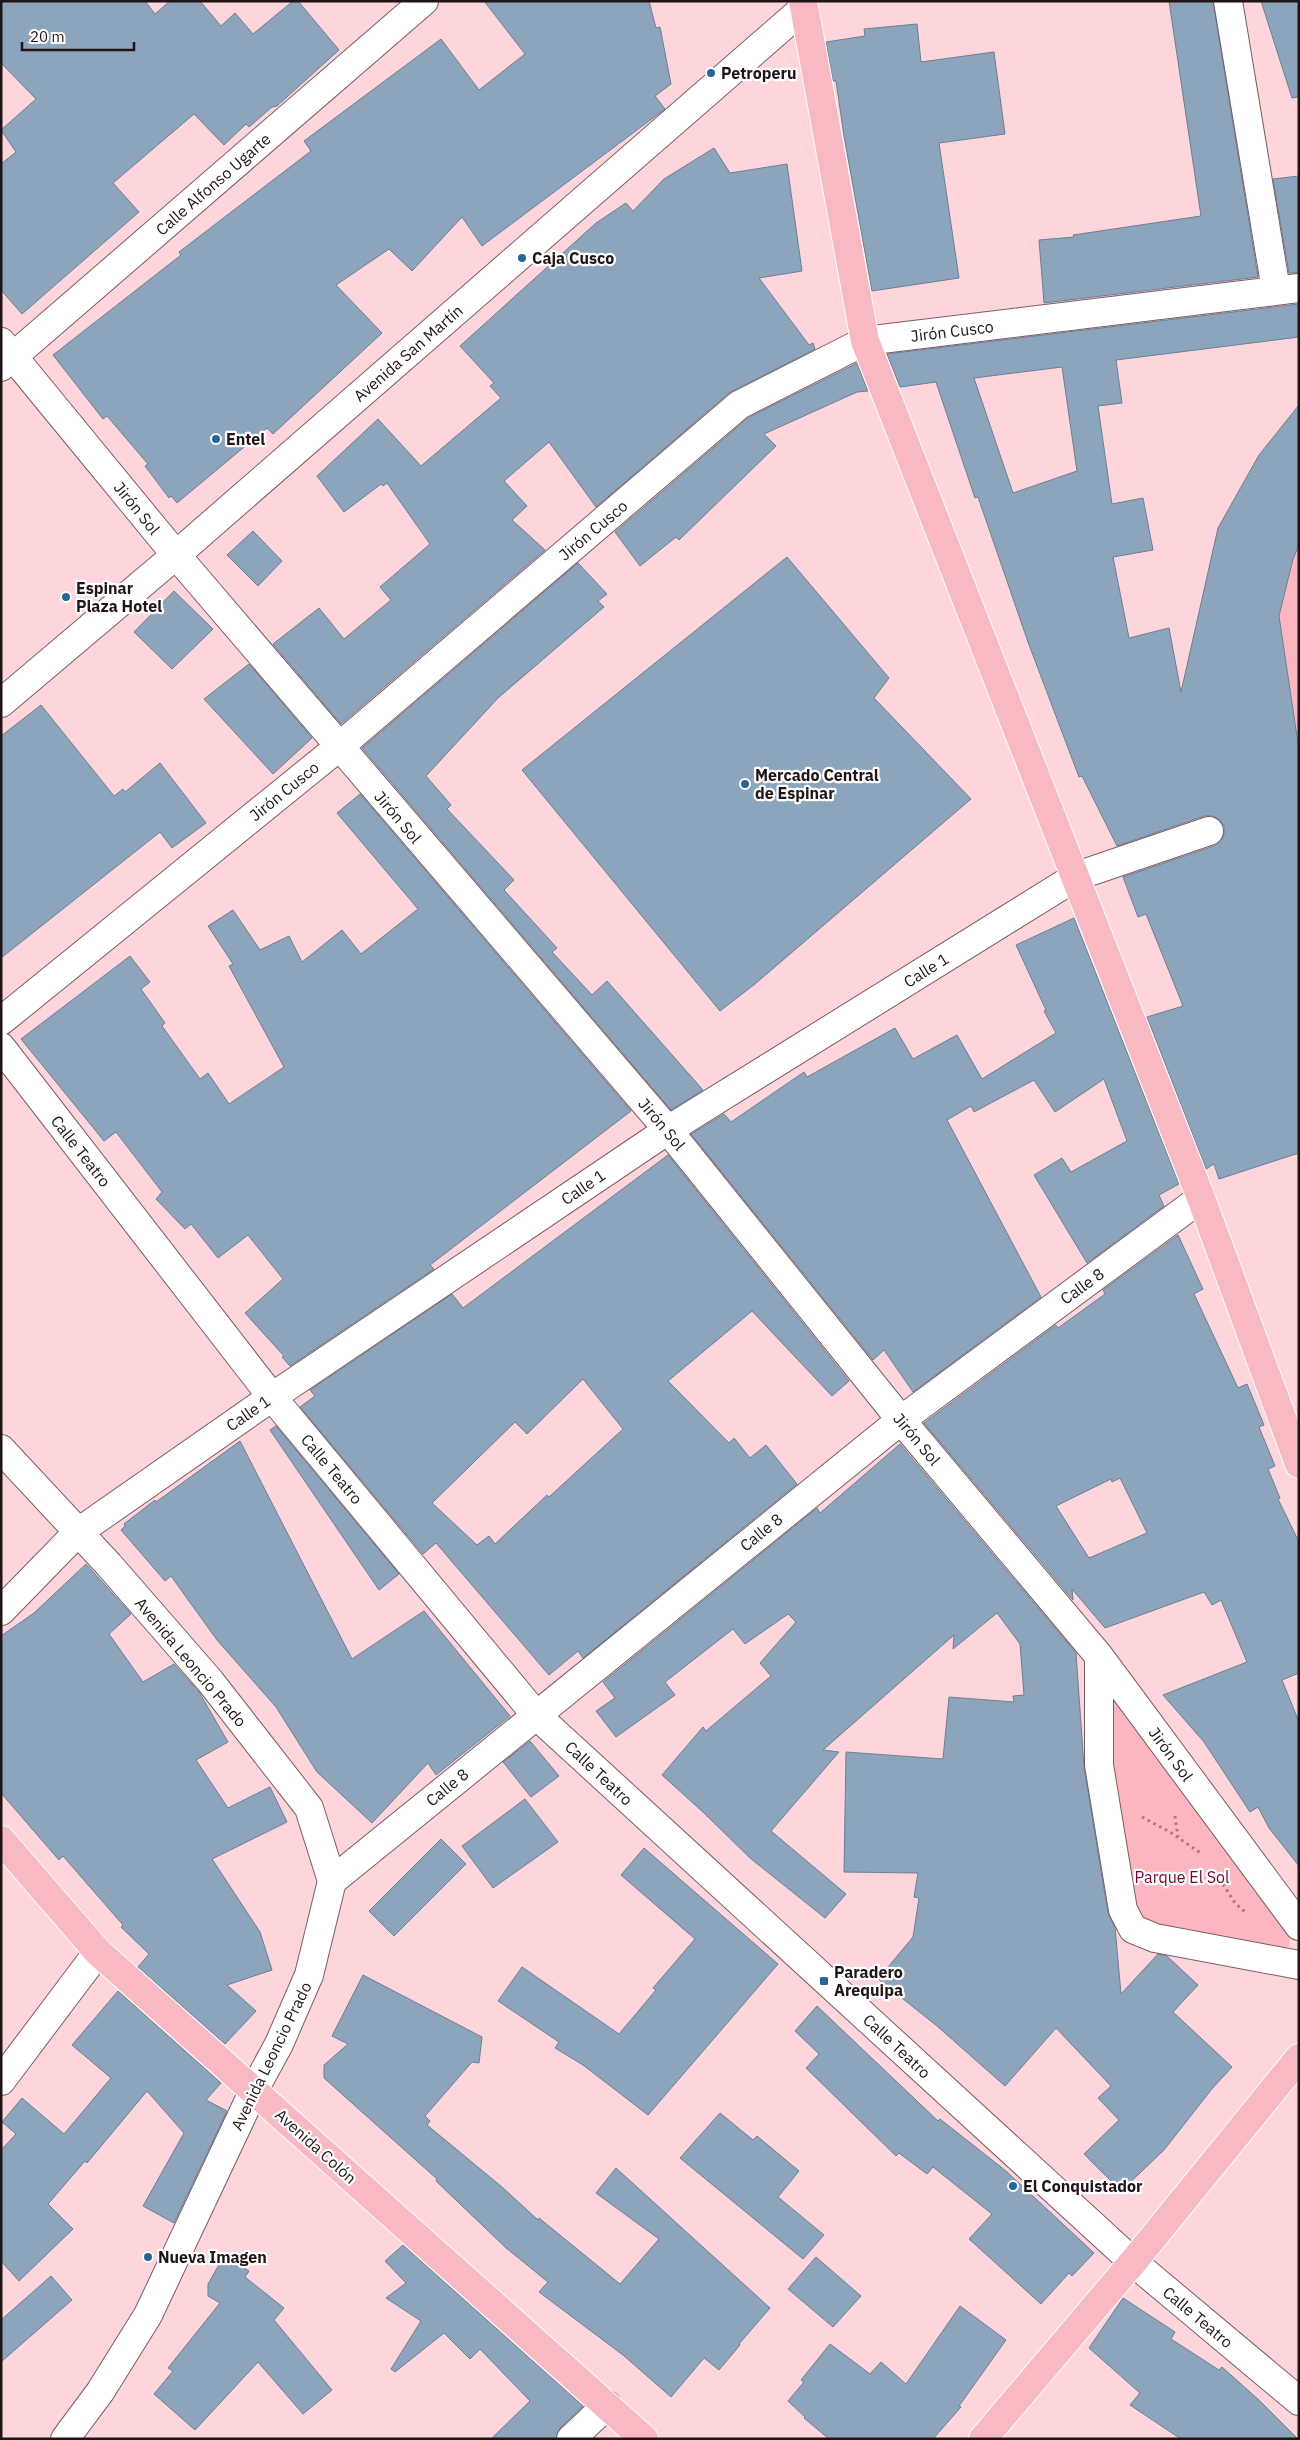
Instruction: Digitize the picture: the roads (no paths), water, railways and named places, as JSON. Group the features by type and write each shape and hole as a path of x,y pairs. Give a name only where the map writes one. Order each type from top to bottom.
{"main road":[{"path":"806,4 865,342 1077,876 1202,1198 1299,1464"},
{"name":"Avenida Colón","path":"1,1840 98,1952 644,2439"},
{"path":"983,2439 1133,2262 1299,2058"}],"street":[{"path":"1228,1 1287,289"},
{"name":"Calle Alfonso Ugarte","path":"5,355 418,4"},
{"name":"Avenida San Martín","path":"1,703 176,555 806,4"},
{"name":"Jirón Cusco","path":"1,1021 340,746 739,405 865,342 1287,289"},
{"name":"Jirón Sol","path":"5,355 668,1130 901,1420 1099,1656 1299,1926"},
{"name":"Calle 1","path":"1,1611 76,1533 272,1396 668,1130 1077,876 1209,831"},
{"name":"Calle Teatro","path":"1,1047 272,1396 536,1715 1133,2262 1299,2401"},
{"name":"Calle 8","path":"332,1881 901,1420 1202,1198"},
{"name":"Avenida Leoncio Prado","path":"1,1449 76,1533 109,1565 210,1680 309,1808 332,1881 309,1975 279,2044 254,2090 148,2316 100,2392 65,2439"},
{"path":"1099,1656 1099,1766 1123,1910 1133,1929 1155,1938 1299,1965"},
{"path":"1,2081 98,1952"},
{"path":"571,2439 607,2405"}],"place":[{"name":"Petroperu","path":"711,73"},
{"name":"Caja Cusco","path":"522,258"},
{"name":"Entel","path":"216,439"},
{"name":"Espinar Plaza Hotel","path":"66,597"},
{"name":"Mercado Central de Espinar","path":"745,784"},
{"name":"Paradero Arequipa","path":"824,1981"},
{"name":"El Conquistador","path":"1013,2186"},
{"name":"Nueva Imagen","path":"148,2257"}],"park label":[{"name":"Parque El Sol","path":"1182,1877"}]}
